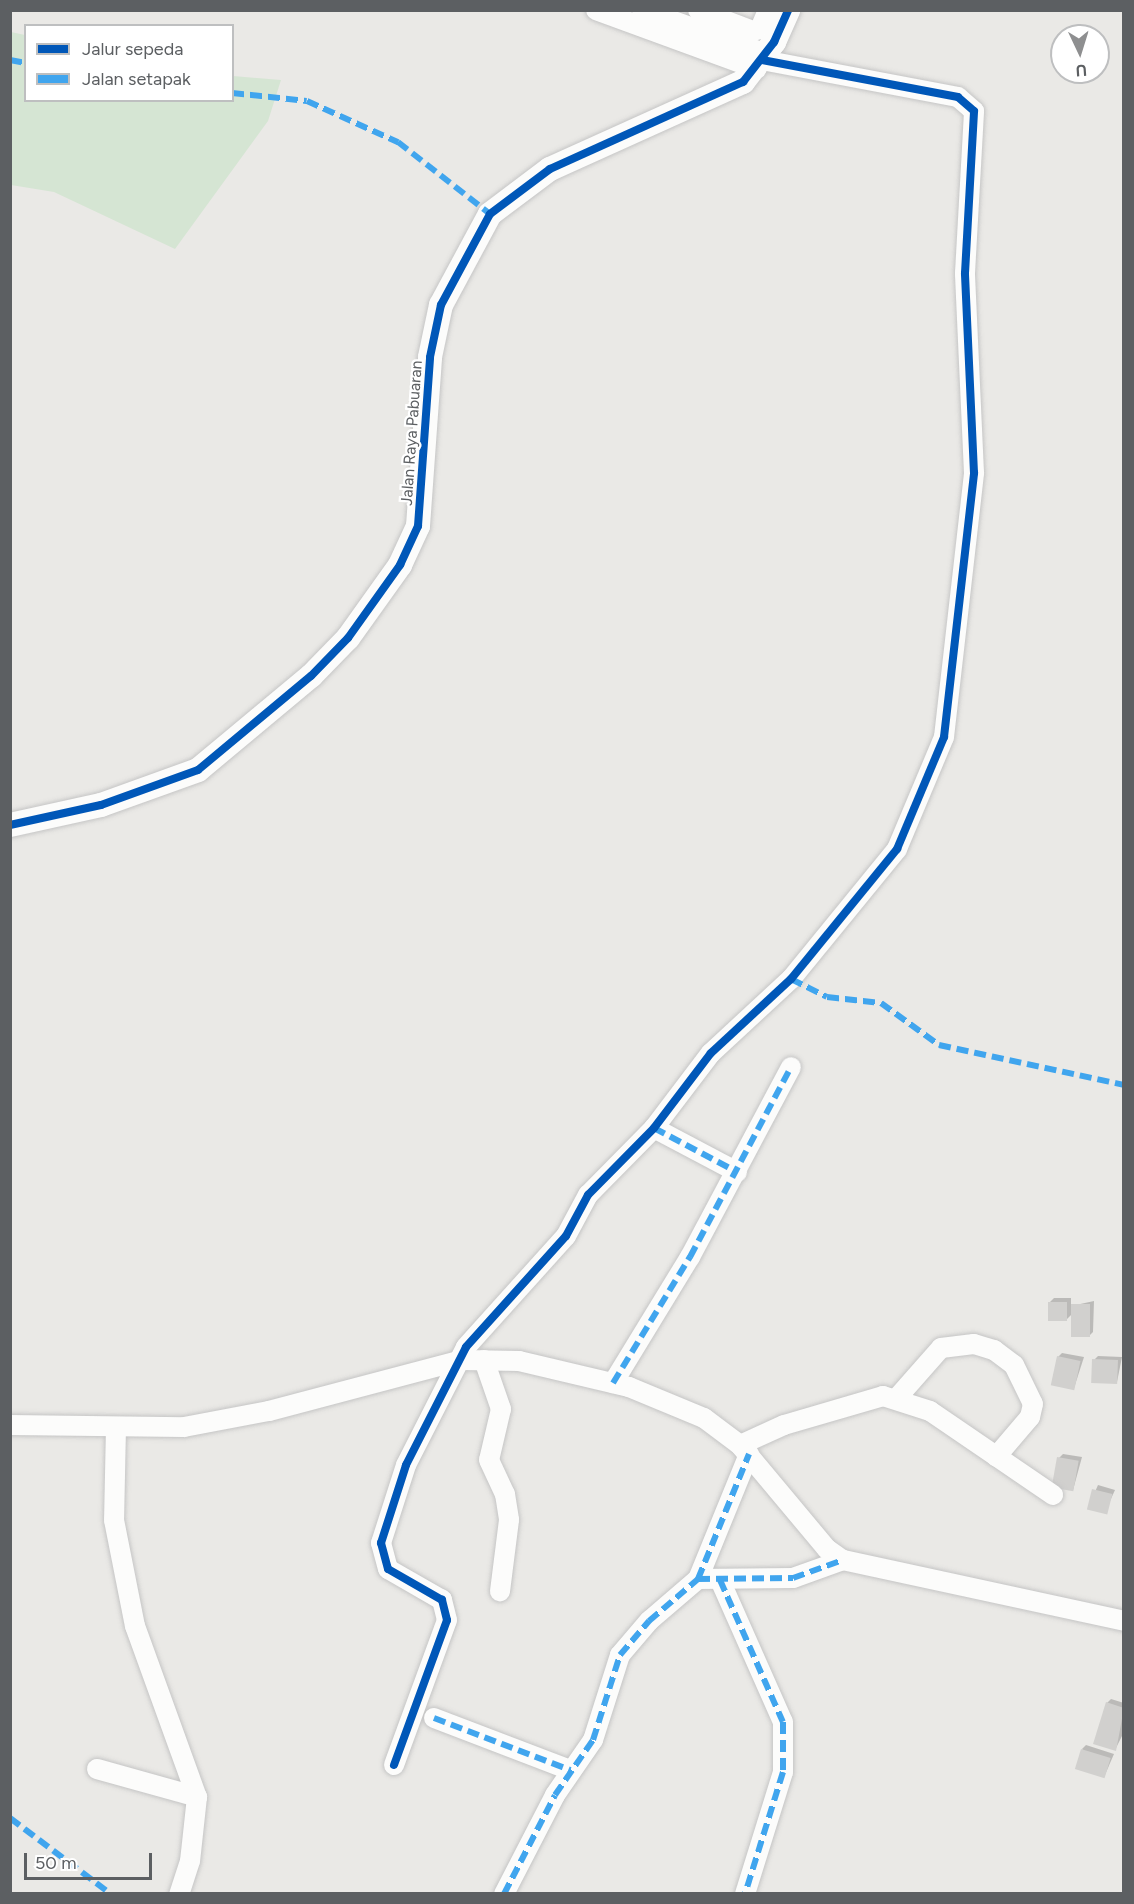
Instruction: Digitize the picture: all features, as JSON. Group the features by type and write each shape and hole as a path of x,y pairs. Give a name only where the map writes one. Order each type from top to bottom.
{"street":[{"path":"394,1765 447,1620 442,1600 388,1569 381,1543 406,1465 462,1360 466,1347 566,1236 588,1195 654,1128 711,1053 791,979 905,833 948,719 948,661 972,516 965,273 974,111 958,97 762,61 596,10"},
{"path":"642,10 762,61"},
{"path":"698,10 753,32 760,29 768,10"},
{"path":"762,61 788,10"},
{"name":"Jalan Raya Pabuaran","path":"10,825 101,805 198,770 312,676 380,596 418,526 430,357 441,305 490,214 550,169 706,102 762,61"},
{"path":"613,1383 737,1172 790,1067"},
{"path":"654,1128 737,1172"},
{"path":"896,1399 941,1348 975,1344 994,1350 1014,1365 1032,1404 1030,1417 996,1457"},
{"path":"10,1425 116,1427 226,1421 462,1360 519,1361 613,1383 684,1407 745,1449 826,1549 843,1560 1124,1621"},
{"path":"484,1360 501,1409 489,1460 508,1506 500,1591"},
{"path":"504,1893 570,1770 600,1724 620,1655 649,1621 698,1579 745,1449 872,1397 896,1399 930,1411 1053,1495"},
{"path":"116,1427 114,1520 135,1626 197,1797 190,1861 179,1893"},
{"path":"698,1579 793,1578 843,1560"},
{"path":"720,1580 783,1722 783,1772 745,1893"},
{"path":"435,1718 570,1770"},
{"path":"97,1769 197,1797"}],"green space":[{"path":"11,32 24,35 24,102 234,102 234,76 281,80 268,121 175,249 54,192 11,185"}],"building":[{"path":"1048,1302 1067,1302 1067,1321 1048,1321"},
{"path":"1071,1304 1090,1304 1090,1337 1071,1337"},
{"path":"1057,1356 1080,1361 1074,1390 1051,1385"},
{"path":"1092,1359 1118,1360 1117,1384 1091,1383"},
{"path":"1057,1457 1079,1461 1073,1491 1052,1488"},
{"path":"1092,1489 1112,1494 1107,1514 1087,1509"},
{"path":"1106,1702 1124,1708 1116,1751 1093,1744"},
{"path":"1081,1749 1111,1758 1105,1778 1075,1769"}],"marked path":[{"path":"10,60 24,63"},
{"path":"234,93 307,101 398,142 490,214"},
{"path":"791,979 827,997 881,1003 939,1045 1124,1085"},
{"path":"613,1383 690,1257 791,1067"},
{"path":"654,1128 737,1172"},
{"path":"698,1579 749,1454"},
{"path":"504,1894 555,1795 593,1740 620,1655 649,1621 698,1579 793,1578 843,1560"},
{"path":"720,1580 783,1722 783,1772 745,1894"},
{"path":"434,1718 570,1770"},
{"path":"10,1818 111,1894"}],"cycle path":[{"path":"10,825 101,805 198,770 311,676 348,638 400,565 418,526 430,357 441,305 490,214 550,169 743,82 774,42 788,10"},
{"path":"394,1765 447,1620 442,1600 388,1569 381,1543 406,1465 466,1347 566,1236 588,1195 654,1128 711,1053 791,979 897,849 944,737 974,473 965,273 974,111 958,97 763,60"}]}
